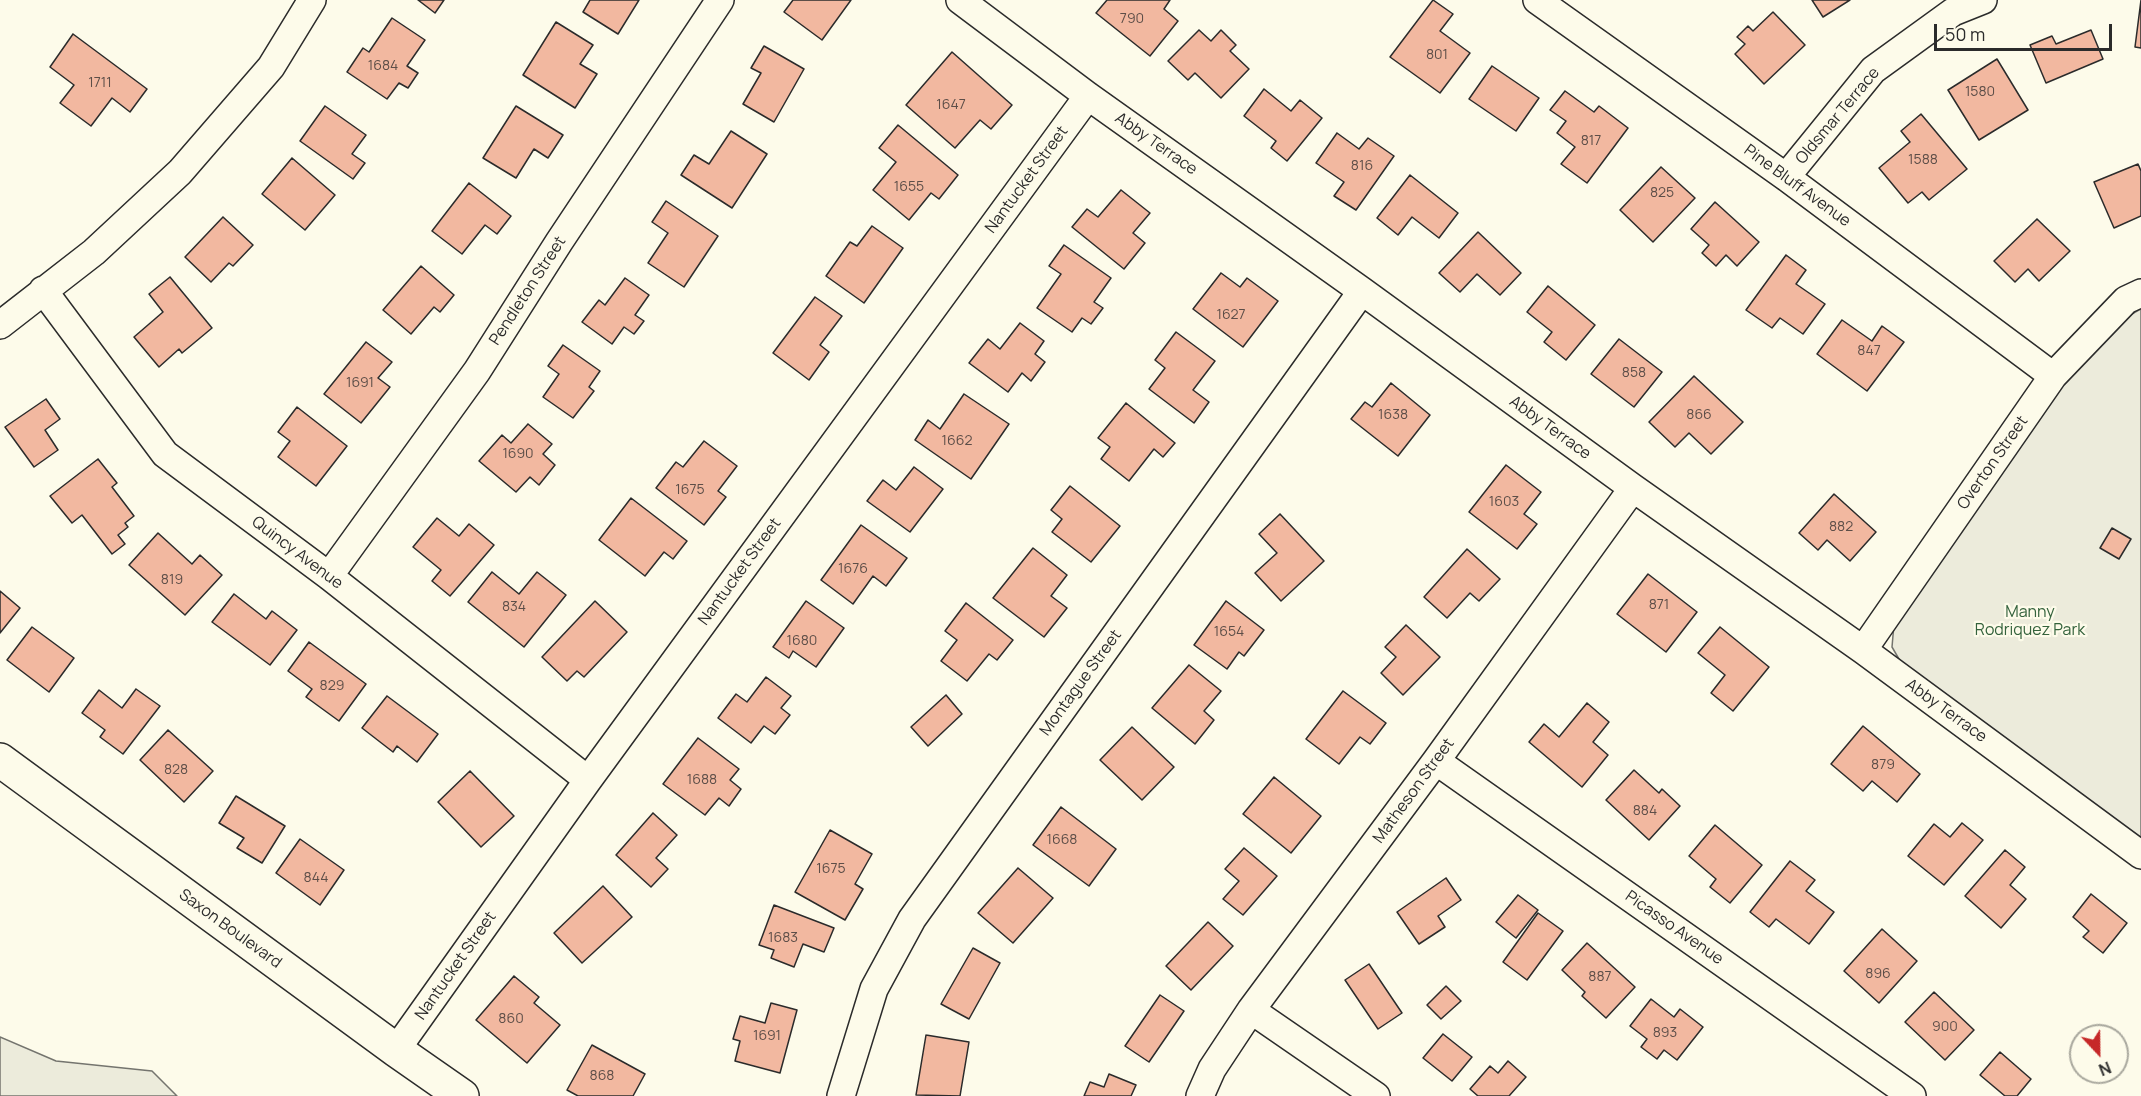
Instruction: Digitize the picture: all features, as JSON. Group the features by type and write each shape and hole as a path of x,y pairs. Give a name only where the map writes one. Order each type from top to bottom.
{"main road":[{"name":"Saxon Boulevard","path":"0,760 462,1096"}],"street":[{"path":"0,325 94,252 180,172 271,67 312,0"},
{"name":"Pendleton Street","path":"329,576 477,371 559,242 720,0"},
{"name":"Abby Terrace","path":"960,0 1088,96 1633,488 1863,650 2141,855"},
{"name":"Pine Bluff Avenue","path":"1537,0 1786,177 2053,376"},
{"name":"Oldsmar Terrace","path":"1786,177 1873,70 1953,12 1983,0"},
{"name":"Nantucket Street","path":"396,1050 588,780 1088,96"},
{"name":"Quincy Avenue","path":"43,290 165,454 329,576 588,780"},
{"name":"Montague Street","path":"841,1096 874,989 912,919 1362,291"},
{"name":"Overton Street","path":"1863,650 2053,376 2126,300 2141,293"},
{"name":"Matheson Street","path":"1200,1096 1212,1069 1251,1010 1436,761 1633,488"},
{"name":"Picasso Avenue","path":"1436,761 1912,1096"},
{"path":"1251,1010 1376,1096"}],"green space":[{"name":"Manny Rodriquez Park","path":"2141,309 2141,839 1903,666 1892,647 1894,624 2060,388 2123,319"},
{"path":"0,1037 56,1061 152,1071 177,1096 0,1096"}],"building":[{"path":"418,0 444,0 435,13"},
{"path":"590,0 639,0 618,34 583,12"},
{"path":"793,0 851,0 822,40 784,12"},
{"path":"1107,0 1170,0 1164,9 1178,21 1150,56 1096,13"},
{"path":"1433,0 1453,14 1440,31 1470,53 1440,93 1390,57"},
{"path":"1812,0 1850,0 1823,17"},
{"path":"2141,0 2141,48 2135,47"},
{"path":"1773,12 1805,45 1764,84 1735,54 1745,44 1737,37 1748,26 1753,31"},
{"path":"392,18 425,40 407,66 418,73 408,88 399,83 387,99 347,72 363,48 369,52"},
{"path":"556,22 593,45 580,64 597,74 575,108 523,75"},
{"path":"1199,30 1211,41 1221,30 1236,45 1230,51 1249,69 1221,98 1195,73 1188,80 1168,61"},
{"path":"2091,30 2103,59 2046,83 2030,45 2052,36 2056,44"},
{"path":"73,34 147,89 130,112 112,98 91,126 60,103 74,85 50,67"},
{"path":"764,46 804,69 774,122 743,104 761,73 751,68"},
{"path":"952,52 1012,105 991,129 980,120 955,148 906,105"},
{"path":"1997,59 2028,110 1979,140 1948,90"},
{"path":"1492,66 1539,98 1516,131 1469,99"},
{"path":"1264,89 1291,111 1300,100 1322,118 1287,161 1271,148 1276,141 1244,116"},
{"path":"1565,91 1594,112 1599,106 1628,128 1587,183 1561,164 1575,147 1557,133 1566,121 1550,110"},
{"path":"325,106 366,135 352,154 365,163 353,179 300,141"},
{"path":"516,106 563,135 548,158 534,149 516,178 483,158"},
{"path":"1921,114 1967,169 1929,200 1922,192 1908,203 1879,168 1910,142 1901,131"},
{"path":"898,125 958,175 939,199 931,193 909,220 873,190 896,162 879,148"},
{"path":"731,131 767,154 732,208 681,175 694,155 709,164"},
{"path":"1337,133 1359,149 1368,138 1394,156 1356,210 1334,196 1344,182 1316,163"},
{"path":"292,158 335,195 305,230 262,194"},
{"path":"2138,164 2141,171 2141,216 2114,228 2094,182"},
{"path":"1661,167 1695,198 1653,242 1620,210"},
{"path":"1410,175 1458,213 1439,238 1412,217 1398,235 1377,218"},
{"path":"469,183 511,216 497,234 485,225 462,254 432,231"},
{"path":"1121,190 1150,213 1133,233 1145,243 1124,269 1072,227 1087,209 1098,217"},
{"path":"666,201 718,236 684,287 648,263 668,233 652,222"},
{"path":"1715,202 1759,242 1737,266 1726,255 1716,266 1702,253 1709,245 1691,229"},
{"path":"223,217 253,245 233,266 229,263 211,282 185,257"},
{"path":"2037,219 2070,251 2039,281 2028,269 2015,282 1994,261"},
{"path":"872,226 903,248 864,303 826,276 850,242 857,246"},
{"path":"1478,232 1521,273 1500,295 1477,274 1460,292 1439,273"},
{"path":"1064,245 1111,278 1094,302 1103,308 1091,324 1082,318 1072,332 1037,308 1061,274 1049,266"},
{"path":"1786,255 1806,270 1796,284 1825,304 1803,334 1780,318 1772,328 1746,310"},
{"path":"421,266 454,295 440,312 434,307 411,334 383,310"},
{"path":"1221,273 1240,287 1247,278 1278,301 1243,347 1193,309"},
{"path":"170,277 212,328 182,353 179,349 159,367 134,337 163,312 149,294"},
{"path":"625,278 649,295 635,315 644,321 634,334 624,327 612,344 582,322 599,300 605,305"},
{"path":"1548,286 1595,325 1566,360 1544,342 1552,332 1527,312"},
{"path":"815,297 842,316 820,345 829,352 809,380 773,353"},
{"path":"1842,320 1872,341 1882,326 1904,342 1867,391 1817,354"},
{"path":"1020,323 1044,341 1035,354 1045,362 1031,381 1022,373 1008,392 969,363 988,339 1000,349"},
{"path":"1176,332 1215,361 1193,390 1209,402 1194,423 1149,389 1165,368 1155,360"},
{"path":"1619,339 1662,372 1634,407 1591,374"},
{"path":"366,342 392,362 378,378 390,387 361,423 324,394"},
{"path":"563,345 600,371 589,387 594,391 573,418 543,397 559,374 548,366"},
{"path":"1694,376 1743,422 1711,454 1689,433 1675,447 1649,422"},
{"path":"1391,383 1430,415 1398,456 1351,419 1365,402 1372,407"},
{"path":"964,394 1009,424 971,479 915,440 928,420 940,429"},
{"path":"46,399 60,419 45,430 58,450 34,467 5,427"},
{"path":"1126,403 1175,443 1163,457 1154,449 1129,481 1101,459 1110,447 1098,438"},
{"path":"297,407 347,446 316,486 278,457 290,441 278,432"},
{"path":"528,424 552,444 543,454 555,465 539,485 530,477 516,492 479,461 502,435 511,443"},
{"path":"704,441 737,466 718,491 726,497 704,525 656,488 676,462 683,467"},
{"path":"98,459 117,483 112,487 134,516 125,523 128,527 118,535 125,544 112,554 82,515 72,523 50,496"},
{"path":"1506,465 1541,492 1524,514 1537,524 1517,549 1469,512"},
{"path":"914,467 943,489 910,532 867,501 883,480 896,490"},
{"path":"1070,486 1120,526 1091,562 1052,532 1062,519 1051,510"},
{"path":"1834,494 1876,532 1850,561 1827,540 1818,550 1799,533"},
{"path":"631,498 687,541 673,559 664,552 645,576 599,540"},
{"path":"1280,514 1324,561 1281,601 1255,573 1277,553 1259,534"},
{"path":"437,518 459,536 469,524 494,545 450,596 432,581 441,570 413,547"},
{"path":"861,525 907,558 886,586 873,576 853,604 821,580"},
{"path":"2112,528 2131,539 2119,559 2100,548"},
{"path":"158,533 192,564 200,555 222,575 185,615 129,565"},
{"path":"1033,548 1067,575 1051,596 1067,608 1044,637 993,598"},
{"path":"1467,549 1500,579 1479,601 1470,593 1447,618 1424,597"},
{"path":"492,572 519,594 537,572 566,595 524,647 468,602"},
{"path":"1648,574 1697,612 1666,652 1617,614"},
{"path":"0,591 20,608 0,633"},
{"path":"234,594 266,619 272,611 297,630 270,665 212,622"},
{"path":"595,601 627,632 584,677 577,671 567,681 542,657"},
{"path":"806,601 844,628 816,667 793,651 789,658 773,647"},
{"path":"1226,601 1264,630 1244,656 1239,652 1227,669 1194,645"},
{"path":"966,603 1013,640 997,660 989,654 967,681 941,661 957,640 945,631"},
{"path":"1406,625 1440,657 1403,695 1381,673 1396,657 1385,647"},
{"path":"32,627 74,658 49,692 7,660"},
{"path":"1720,627 1769,667 1733,711 1711,693 1725,675 1698,653"},
{"path":"309,642 366,684 339,721 306,697 312,689 288,671"},
{"path":"1189,665 1221,691 1204,711 1214,720 1195,744 1152,708"},
{"path":"766,677 791,696 781,708 790,715 775,734 764,726 751,743 718,718 736,694 747,702"},
{"path":"136,689 160,706 123,754 100,737 105,730 82,713 99,690 122,708"},
{"path":"1343,691 1386,723 1370,744 1360,737 1339,764 1306,739"},
{"path":"946,695 962,714 928,746 911,727"},
{"path":"387,696 438,734 417,762 397,746 393,752 362,728"},
{"path":"1587,703 1609,722 1593,742 1608,755 1582,787 1529,742 1544,724 1559,737"},
{"path":"1863,726 1920,774 1897,802 1872,781 1863,791 1831,764"},
{"path":"1132,727 1174,767 1142,800 1100,760"},
{"path":"168,730 213,771 184,802 140,760"},
{"path":"698,738 739,769 730,780 741,789 729,806 719,798 705,815 663,784"},
{"path":"1634,770 1659,793 1662,789 1680,806 1649,840 1606,800"},
{"path":"470,771 514,816 481,847 438,802"},
{"path":"1274,777 1321,816 1291,853 1243,814"},
{"path":"236,796 285,826 262,863 237,848 244,838 219,823"},
{"path":"1061,807 1116,849 1089,886 1033,845"},
{"path":"653,813 677,835 656,858 668,869 651,887 616,855"},
{"path":"1962,823 1983,840 1944,885 1908,856 1934,824 1950,837"},
{"path":"1715,825 1762,865 1730,903 1710,887 1716,879 1689,856"},
{"path":"830,830 872,854 855,884 863,889 845,920 795,892"},
{"path":"300,839 344,870 320,905 276,873"},
{"path":"1244,848 1277,876 1243,915 1223,899 1239,881 1225,869"},
{"path":"2005,850 2025,867 2010,885 2026,899 2001,928 1965,896"},
{"path":"1790,861 1815,880 1806,891 1834,912 1809,944 1776,919 1769,927 1750,912"},
{"path":"1018,868 1053,898 1013,943 978,913"},
{"path":"1446,878 1461,900 1438,916 1445,927 1419,944 1397,912"},
{"path":"603,886 632,917 582,963 554,933"},
{"path":"2091,894 2127,923 2103,953 2083,937 2089,931 2073,917"},
{"path":"1518,895 1538,910 1516,938 1496,922"},
{"path":"774,905 834,928 824,952 803,944 794,967 771,958 774,950 759,945"},
{"path":"1538,913 1563,931 1527,980 1503,962"},
{"path":"1208,922 1233,946 1191,990 1166,966"},
{"path":"1882,929 1917,961 1879,1003 1844,971"},
{"path":"1587,943 1635,987 1606,1018 1582,996 1585,992 1562,970"},
{"path":"973,948 1000,963 969,1019 941,1004"},
{"path":"1369,964 1402,1013 1378,1029 1345,980"},
{"path":"514,976 539,997 534,1003 560,1025 527,1063 476,1020"},
{"path":"1446,986 1461,1001 1441,1019 1427,1005"},
{"path":"1934,992 1974,1030 1945,1060 1905,1022"},
{"path":"1160,995 1184,1011 1149,1062 1125,1046"},
{"path":"1651,999 1674,1017 1680,1009 1703,1027 1677,1060 1664,1050 1657,1059 1641,1047 1647,1039 1630,1026"},
{"path":"771,1003 797,1010 780,1073 735,1061 740,1041 733,1039 740,1016 765,1023"},
{"path":"1443,1034 1472,1057 1452,1081 1423,1058"},
{"path":"926,1035 969,1042 960,1096 916,1095"},
{"path":"592,1045 645,1074 633,1096 578,1096 567,1090"},
{"path":"2000,1052 2031,1079 2017,1096 2005,1096 1980,1075"},
{"path":"1508,1061 1526,1077 1509,1096 1478,1096 1470,1089 1490,1066 1498,1073"},
{"path":"1109,1074 1136,1085 1131,1096 1084,1096 1090,1082 1104,1087"}]}
